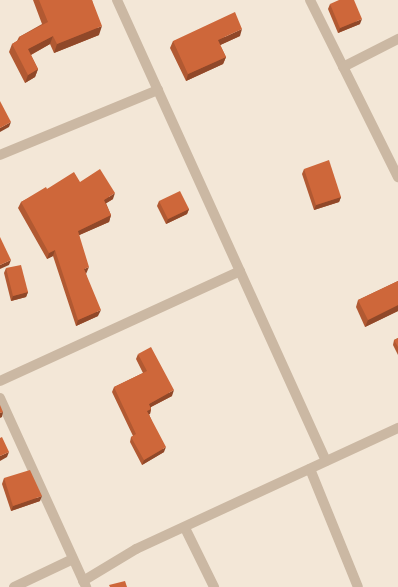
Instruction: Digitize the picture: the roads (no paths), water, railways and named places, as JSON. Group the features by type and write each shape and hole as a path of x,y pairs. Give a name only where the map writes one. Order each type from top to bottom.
{"street":[{"path":"117,0 326,461"},
{"path":"310,0 398,177"},
{"path":"343,67 398,39"},
{"path":"0,156 158,90"},
{"path":"0,381 240,271"},
{"path":"0,398 85,584 136,549 185,528 398,428"},
{"path":"310,468 358,587"},
{"path":"185,528 214,587"},
{"path":"14,587 73,559"}]}
